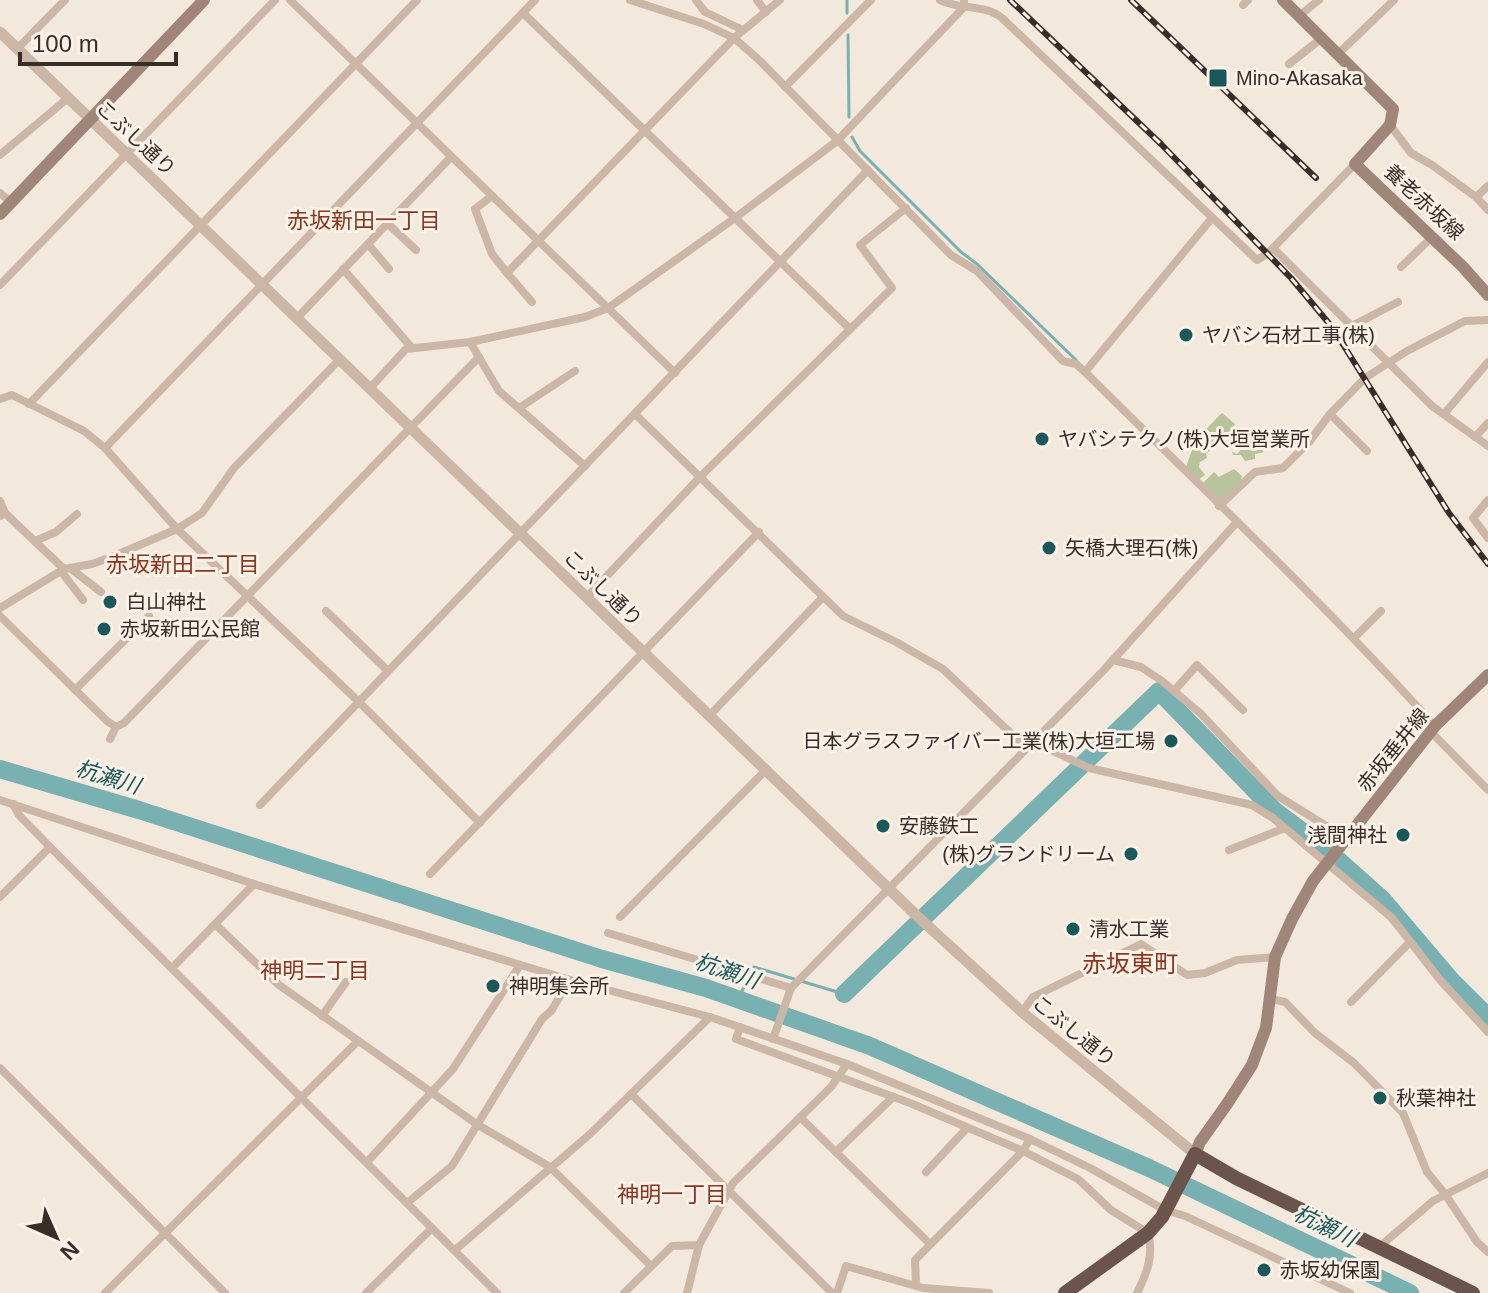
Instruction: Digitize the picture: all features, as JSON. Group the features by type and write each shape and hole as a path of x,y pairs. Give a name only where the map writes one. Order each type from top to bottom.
{"highway":[{"path":"1065,1293 1148,1233 1165,1210 1195,1154 1236,1178 1473,1293"}],"main road":[{"path":"0,214 204,0"},
{"path":"1283,0 1393,109 1390,125"},
{"name":"養老赤坂線","path":"1390,125 1355,164 1463,267 1488,295"},
{"name":"赤坂垂井線","path":"1195,1154 1252,1065 1266,1028 1275,957 1313,881 1433,729 1488,675"}],"street":[{"path":"17,49 65,0"},
{"path":"0,285 275,0"},
{"path":"290,0 675,373"},
{"path":"29,404 417,0"},
{"path":"105,448 535,0"},
{"path":"630,0 704,24 734,38 951,255 977,271 1063,361 1076,364 1085,372 1354,638 1488,790"},
{"path":"696,0 705,12 743,30"},
{"path":"757,0 766,12"},
{"path":"507,273 734,38 780,0"},
{"path":"785,87 871,0"},
{"path":"940,0 951,6 964,3 994,11 1257,260 1262,259 1355,164"},
{"path":"1299,16 1319,0"},
{"path":"1338,54 1394,0"},
{"path":"370,388 406,349 470,342 585,317 608,308 837,141 964,3"},
{"path":"523,13 850,329"},
{"name":"こぶし通り","path":"0,32 916,915 1022,1012 1195,1154"},
{"path":"1289,64 1322,38"},
{"path":"0,155 68,98"},
{"path":"1390,125 1411,153 1476,197 1488,210"},
{"path":"298,317 451,157"},
{"path":"260,805 868,170"},
{"path":"1476,197 1488,186"},
{"path":"0,193 11,202"},
{"path":"492,196 475,209 492,254 532,302"},
{"path":"587,597 701,476 892,288 860,245 906,208"},
{"path":"1085,372 1212,218"},
{"path":"387,223 416,250"},
{"path":"1401,267 1432,237"},
{"path":"368,244 389,269"},
{"path":"1273,248 1432,406 1488,446"},
{"path":"343,269 412,348"},
{"path":"1350,327 1398,302"},
{"path":"1219,506 1255,472 1283,468 1365,378 1465,321 1488,320"},
{"path":"470,342 499,391 585,466"},
{"path":"110,739 116,727 124,723 479,357"},
{"path":"0,608 65,569 114,556 177,529 202,513 234,468 340,359"},
{"path":"1444,414 1488,362"},
{"path":"519,408 575,371"},
{"path":"0,399 12,395 84,431 105,448 177,529 358,701 480,823"},
{"path":"635,414 843,616 943,669 1018,740 1034,742 1089,768 1252,805 1331,858 1378,905 1488,1032"},
{"path":"1330,414 1367,451"},
{"path":"1475,437 1488,423"},
{"path":"1488,500 1473,518 1488,538"},
{"path":"0,501 3,515 65,569 101,592"},
{"path":"35,541 56,532 77,514"},
{"path":"774,1036 794,985 1113,660 1237,522"},
{"path":"430,874 759,532"},
{"path":"65,569 83,600"},
{"path":"709,716 822,598"},
{"path":"326,611 387,670"},
{"path":"1354,638 1381,611"},
{"path":"0,616 116,727"},
{"path":"75,690 149,616"},
{"path":"1113,660 1141,667 1174,691 1200,713 1278,796 1347,839"},
{"path":"1174,691 1197,665 1243,710"},
{"path":"620,917 767,769"},
{"path":"0,800 254,884 570,980 774,1036 1030,1139 1165,1210 1199,1222 1350,1293"},
{"path":"13,804 19,815 50,847 497,1293"},
{"path":"1229,850 1285,828"},
{"path":"0,897 50,847"},
{"path":"172,968 254,884"},
{"path":"216,925 279,985 478,1125 550,1167 651,1266"},
{"path":"608,933 794,985"},
{"path":"1351,1002 1410,942"},
{"path":"1022,1012 1033,997 1141,944 1187,975 1205,973 1237,960 1275,957"},
{"path":"367,1162 453,1069 520,965"},
{"path":"407,1203 452,1166 542,1019 551,1011 570,980"},
{"path":"322,1016 346,982"},
{"path":"1270,999 1285,1002 1315,1033 1354,1063 1403,1113 1427,1172 1477,1242 1488,1252"},
{"path":"455,1250 589,1135 710,1017"},
{"path":"740,1027 736,1039 893,1097 1023,1151 1078,1179 1111,1210 1148,1233 1152,1249 1137,1293"},
{"path":"105,1293 358,1041"},
{"path":"687,1293 699,1245 733,1183 800,1117 847,1064"},
{"path":"0,1068 225,1293"},
{"path":"631,1094 834,1293 846,1266 923,1288 989,1293"},
{"path":"836,1152 893,1097"},
{"path":"800,1117 930,1244"},
{"path":"926,1172 967,1128"},
{"path":"916,1284 915,1260 1023,1151 1030,1139"},
{"path":"1378,1248 1433,1201 1488,1173"},
{"path":"366,1293 432,1228"},
{"path":"624,1293 672,1246 699,1245"}],"green space":[{"path":"1222,413 1235,424 1226,437 1206,454 1207,458 1200,462 1199,467 1205,475 1197,481 1186,470 1191,453 1204,432"},
{"path":"1250,439 1264,452 1255,454 1255,459 1245,461 1241,455 1233,455 1232,452 1237,454"},
{"path":"1234,469 1242,476 1241,480 1221,502 1202,484 1214,472 1219,477"}],"waterway":[{"path":"847,0 847,13"},
{"path":"848,35 849,117"},
{"path":"852,137 860,151 961,252 1076,360"},
{"path":"844,994 1159,691 1275,811 1327,850 1383,900 1451,980 1488,1017"},
{"name":"杭瀬川","path":"0,769 139,810 602,959 706,988 870,1046 1149,1168 1410,1293"},
{"path":"738,999 754,967 844,994"}],"railway":[{"path":"1010,0 1161,144 1291,278 1332,327 1449,513 1488,564"},
{"path":"1131,0 1316,178"}],"place":[{"name":"Mino-Akasaka","path":"1218,78"},
{"name":"ヤバシ石材工事(株)","path":"1186,335"},
{"name":"ヤバシテクノ(株)大垣営業所","path":"1042,439"},
{"name":"矢橋大理石(株)","path":"1049,548"},
{"name":"白山神社","path":"110,602"},
{"name":"赤坂新田公民館","path":"104,629"},
{"name":"日本グラスファイバー工業(株)大垣工場","path":"1171,741"},
{"name":"安藤鉄工","path":"883,826"},
{"name":"浅間神社","path":"1403,835"},
{"name":"(株)グランドリーム","path":"1131,854"},
{"name":"清水工業","path":"1073,929"},
{"name":"神明集会所","path":"493,986"},
{"name":"秋葉神社","path":"1380,1098"},
{"name":"赤坂幼保園","path":"1264,1270"}],"district":[{"name":"赤坂新田一丁目","path":"364,220"},
{"name":"赤坂新田二丁目","path":"183,564"},
{"name":"赤坂東町","path":"1130,963"},
{"name":"神明二丁目","path":"315,970"},
{"name":"神明一丁目","path":"672,1194"}]}
